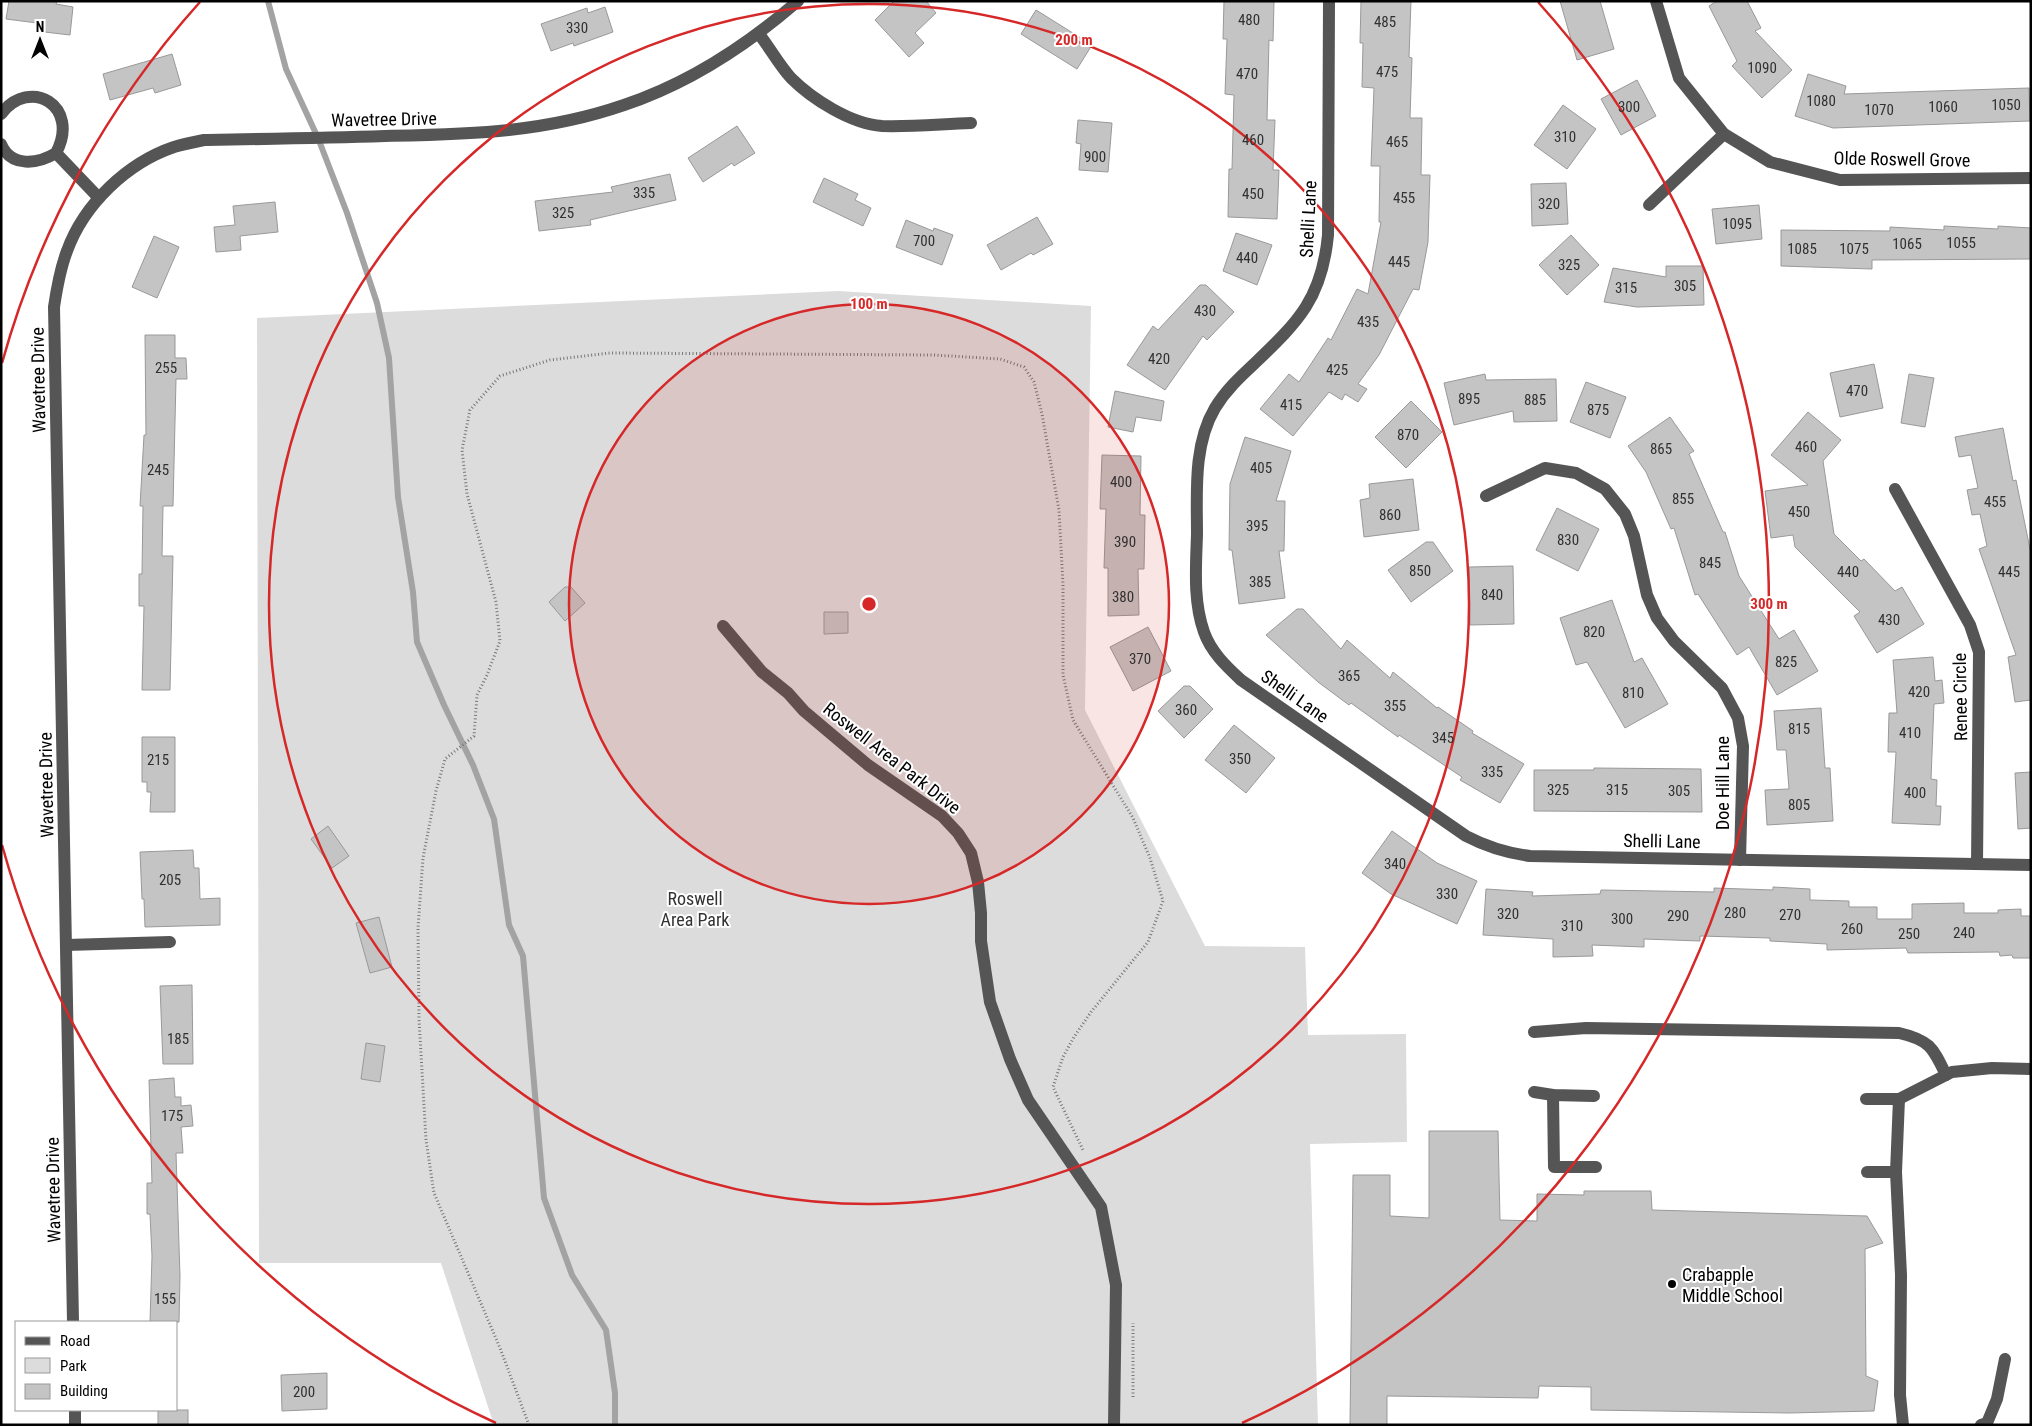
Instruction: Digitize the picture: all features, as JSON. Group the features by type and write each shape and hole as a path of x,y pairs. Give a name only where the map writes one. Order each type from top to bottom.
{"street":[{"name":"Wavetree Drive","path":"73,1321 54,307 58,279 67,249 81,222 99,198 120,178 146,160 174,147 204,140 479,134 528,129 573,120 625,105 667,88 715,63 759,34 798,1"},
{"name":"Shelli Lane","path":"1330,1 1328,235 1325,259 1317,288 1303,313 1286,333 1229,388 1214,410 1204,433 1197,469 1196,592 1198,615 1205,635 1220,660 1241,680 1466,836 1486,847 1508,854 1530,856 2031,865"},
{"name":"Olde Roswell Grove","path":"1656,1 1680,78 1724,134 1770,162 1840,180 2031,178"},
{"path":"759,34 791,78 812,96 832,109 858,120 880,126 971,123"},
{"path":"1,114 13,101 24,97 37,97 47,101 58,111 63,121 64,134 56,153 36,163 23,162 12,158 3,149 1,144"},
{"path":"1649,204 1724,134"},
{"path":"56,153 99,198"},
{"name":"Doe Hill Lane","path":"1486,496 1545,468 1576,473 1605,489 1626,514 1634,536 1647,595 1657,618 1674,641 1722,688 1738,718 1743,746 1740,860"},
{"name":"Renee Circle","path":"1895,489 1970,625 1979,652 1977,864"},
{"name":"Roswell Area Park Drive","path":"723,626 762,672 788,693 804,712 868,765 942,816 958,833 971,852 978,882 981,941 990,1002 1010,1059 1028,1100 1101,1207 1116,1285 1114,1425"},
{"path":"66,945 170,942"},
{"path":"1534,1032 1586,1028 1899,1034 1918,1038 1928,1044 1937,1055 1946,1075"},
{"path":"1866,1099 1899,1099 1952,1072 1992,1068 2031,1069"},
{"path":"1534,1092 1554,1095 1594,1096"},
{"path":"1554,1095 1554,1166 1596,1167"},
{"path":"1899,1099 1896,1172 1901,1275 1900,1395 1903,1425"},
{"path":"1867,1172 1896,1172"},
{"path":"1981,1425 1987,1423 1997,1399 2004,1359"},
{"path":"75,1411 75,1425"}],"path":[{"path":"528,1425 462,1257 434,1194 426,1140 419,1020 418,928 424,858 436,791 445,759 474,736 477,695 500,641 496,602 467,494 462,450 470,410 500,376 550,360 610,353 934,355 1000,359 1024,367 1034,382 1042,414 1059,510 1063,585 1063,675 1073,720 1133,818 1150,858 1162,901 1148,942 1090,1012 1063,1057 1053,1087"}],"green space":[{"name":"Roswell Area Park","path":"838,291 1091,306 1085,710 1205,946 1305,947 1308,1035 1406,1034 1407,1142 1310,1144 1318,1425 494,1425 441,1263 259,1263 257,318"}],"building":[{"path":"9,1 57,1 56,4 73,7 70,35 36,31 37,23 6,19"},
{"path":"894,1 926,1 936,13 915,33 924,43 909,57 875,20"},
{"path":"1224,1 1274,1 1273,41 1269,40 1267,120 1275,120 1273,170 1279,170 1277,219 1228,217 1229,169 1232,169 1234,95 1225,94 1227,39 1223,39"},
{"path":"1361,1 1411,1 1409,57 1412,58 1410,118 1422,118 1421,175 1430,175 1428,242 1419,290 1413,289 1379,355 1358,384 1367,389 1358,402 1345,394 1342,400 1329,392 1293,436 1260,409 1289,374 1299,382 1328,338 1331,340 1357,289 1368,294 1381,222 1379,222 1380,166 1371,166 1374,88 1362,87 1363,43 1360,43"},
{"path":"1560,1 1600,1 1614,49 1577,60"},
{"path":"1717,1 1747,1 1761,28 1755,31 1792,70 1762,98 1732,66 1737,61 1709,6"},
{"path":"605,7 613,32 574,46 573,43 551,51 541,24 587,8 588,13"},
{"path":"1036,10 1092,45 1077,69 1021,34"},
{"path":"172,54 181,85 155,93 153,88 110,100 103,74"},
{"path":"1808,74 1846,86 1844,94 2029,88 2030,121 1833,128 1795,116"},
{"path":"1637,80 1656,116 1621,135 1601,99"},
{"path":"1563,105 1596,129 1567,169 1534,145"},
{"path":"1078,120 1112,123 1108,172 1079,170 1081,144 1076,143"},
{"path":"737,126 755,153 734,166 732,163 703,182 688,158"},
{"path":"670,174 676,200 590,220 591,225 539,231 535,201 613,192 611,187"},
{"path":"824,178 858,194 855,200 871,208 863,226 813,202"},
{"path":"1566,183 1568,224 1532,226 1531,184"},
{"path":"275,202 278,232 240,236 241,250 216,252 214,227 235,225 233,206"},
{"path":"1759,205 1762,239 1716,244 1712,209"},
{"path":"1037,217 1053,244 1033,255 1031,253 1001,270 987,245"},
{"path":"906,220 933,231 934,228 953,235 942,265 896,247"},
{"path":"1944,226 1998,229 1998,226 2031,228 2031,259 1872,260 1872,269 1781,266 1781,230 1890,231 1890,227 1944,230"},
{"path":"1236,233 1272,245 1257,285 1223,271"},
{"path":"1571,235 1599,265 1567,295 1539,265"},
{"path":"154,236 179,247 157,298 132,287"},
{"path":"1666,266 1703,266 1704,305 1637,307 1604,302 1613,268 1666,277"},
{"path":"1200,285 1206,285 1234,312 1207,340 1203,336 1165,390 1127,365 1153,326 1158,330"},
{"path":"145,335 175,335 175,358 186,358 187,379 176,379 173,506 163,506 162,556 173,556 170,690 142,690 144,606 139,606 139,574 142,574 143,506 140,506 144,435 146,435"},
{"path":"1874,364 1883,408 1840,417 1830,373"},
{"path":"1485,374 1486,380 1556,379 1557,421 1514,422 1513,411 1454,425 1444,383"},
{"path":"1909,374 1934,378 1925,427 1901,423"},
{"path":"1586,382 1626,397 1610,438 1570,422"},
{"path":"1115,391 1164,401 1161,421 1136,417 1133,432 1108,427"},
{"path":"1411,401 1442,432 1406,468 1375,437"},
{"path":"1808,412 1841,440 1823,461 1834,534 1861,561 1864,559 1895,591 1902,587 1924,624 1877,653 1854,616 1860,612 1795,547 1793,535 1771,538 1765,491 1808,485 1771,455"},
{"path":"1670,417 1694,451 1689,454 1723,532 1725,532 1739,576 1779,639 1794,630 1818,671 1777,695 1749,647 1737,655 1698,594 1695,595 1674,528 1671,529 1646,472 1628,446"},
{"path":"2003,428 2013,481 2016,480 2031,554 2031,700 2015,702 2008,657 2016,655 1979,549 1987,546 1980,514 1972,515 1967,490 1978,488 1971,455 1959,457 1955,437"},
{"path":"1245,437 1291,451 1276,501 1285,501 1284,551 1279,551 1285,598 1239,604 1232,550 1229,550 1230,484"},
{"path":"1102,455 1141,456 1140,515 1145,515 1144,569 1138,569 1139,615 1108,616 1108,568 1104,568 1106,509 1100,509"},
{"path":"1413,479 1419,530 1364,537 1360,500 1370,498 1369,484"},
{"path":"1557,508 1599,529 1578,571 1536,550"},
{"path":"1426,542 1433,542 1453,571 1411,602 1388,570"},
{"path":"1513,566 1514,624 1470,625 1469,567"},
{"path":"565,587 571,587 585,603 565,621 549,602"},
{"path":"1612,600 1634,662 1642,658 1668,704 1625,728 1587,662 1576,665 1560,618"},
{"path":"1297,609 1303,609 1341,649 1347,640 1390,678 1393,672 1437,708 1473,731 1472,733 1524,764 1500,803 1460,780 1462,777 1399,735 1398,737 1351,703 1349,705 1318,682 1266,635"},
{"path":"824,612 848,612 848,633 824,634"},
{"path":"1148,627 1171,671 1133,691 1110,647"},
{"path":"1933,657 1935,681 1942,680 1944,703 1934,704 1931,779 1937,780 1936,806 1941,806 1940,825 1892,823 1896,752 1888,752 1889,713 1897,713 1893,660"},
{"path":"1184,686 1190,686 1213,709 1184,738 1158,711"},
{"path":"1821,708 1825,768 1830,768 1833,821 1767,825 1765,790 1789,789 1786,750 1777,750 1774,711"},
{"path":"1234,725 1275,758 1246,793 1205,760"},
{"path":"142,737 175,737 175,812 150,812 151,792 147,792 147,782 142,782"},
{"path":"1594,768 1701,769 1702,812 1534,811 1534,770 1594,770"},
{"path":"2031,772 2031,828 2018,829 2015,773"},
{"path":"328,826 349,856 332,868 311,839"},
{"path":"1392,831 1437,863 1477,881 1457,924 1391,894 1362,873"},
{"path":"193,850 194,868 199,868 200,899 220,898 220,925 145,927 140,852"},
{"path":"1773,887 1810,889 1810,900 1849,901 1849,907 1877,907 1877,919 1912,919 1912,904 1964,903 1964,913 1998,913 1998,910 2021,909 2021,916 2031,916 2031,958 2013,958 2012,955 2000,956 1999,952 1908,953 1906,948 1827,950 1827,944 1770,941 1770,938 1700,936 1700,941 1644,939 1644,947 1592,945 1593,956 1553,957 1553,939 1483,935 1486,889 1533,892 1532,896 1600,894 1601,890 1714,892 1714,888 1773,890"},
{"path":"379,917 392,967 370,973 356,923"},
{"path":"192,985 193,1064 163,1064 160,986"},
{"path":"366,1043 385,1046 380,1082 361,1079"},
{"path":"174,1078 175,1097 181,1097 181,1106 191,1105 193,1126 181,1127 183,1153 176,1153 180,1276 179,1322 150,1321 152,1256 150,1214 147,1214 147,1183 152,1183 149,1080"},
{"path":"1429,1131 1498,1131 1500,1220 1537,1221 1537,1194 1584,1195 1584,1191 1651,1191 1652,1210 1867,1216 1883,1243 1865,1249 1866,1376 1878,1381 1874,1411 1789,1413 1591,1410 1591,1387 1539,1386 1538,1398 1387,1396 1387,1425 1350,1425 1353,1175 1390,1175 1390,1216 1429,1218"},
{"path":"327,1373 327,1409 282,1411 281,1375"},
{"path":"188,1410 188,1425 158,1425 158,1411"}],"waterway":[{"path":"268,1 286,69 318,138 347,213 377,303 389,358 398,497 413,592 417,642 444,705 473,765 494,819 509,925 523,956 544,1198 572,1275 606,1330 615,1393 615,1425"}],"place":[{"name":"Crabapple Middle School","path":"1672,1284"}]}
